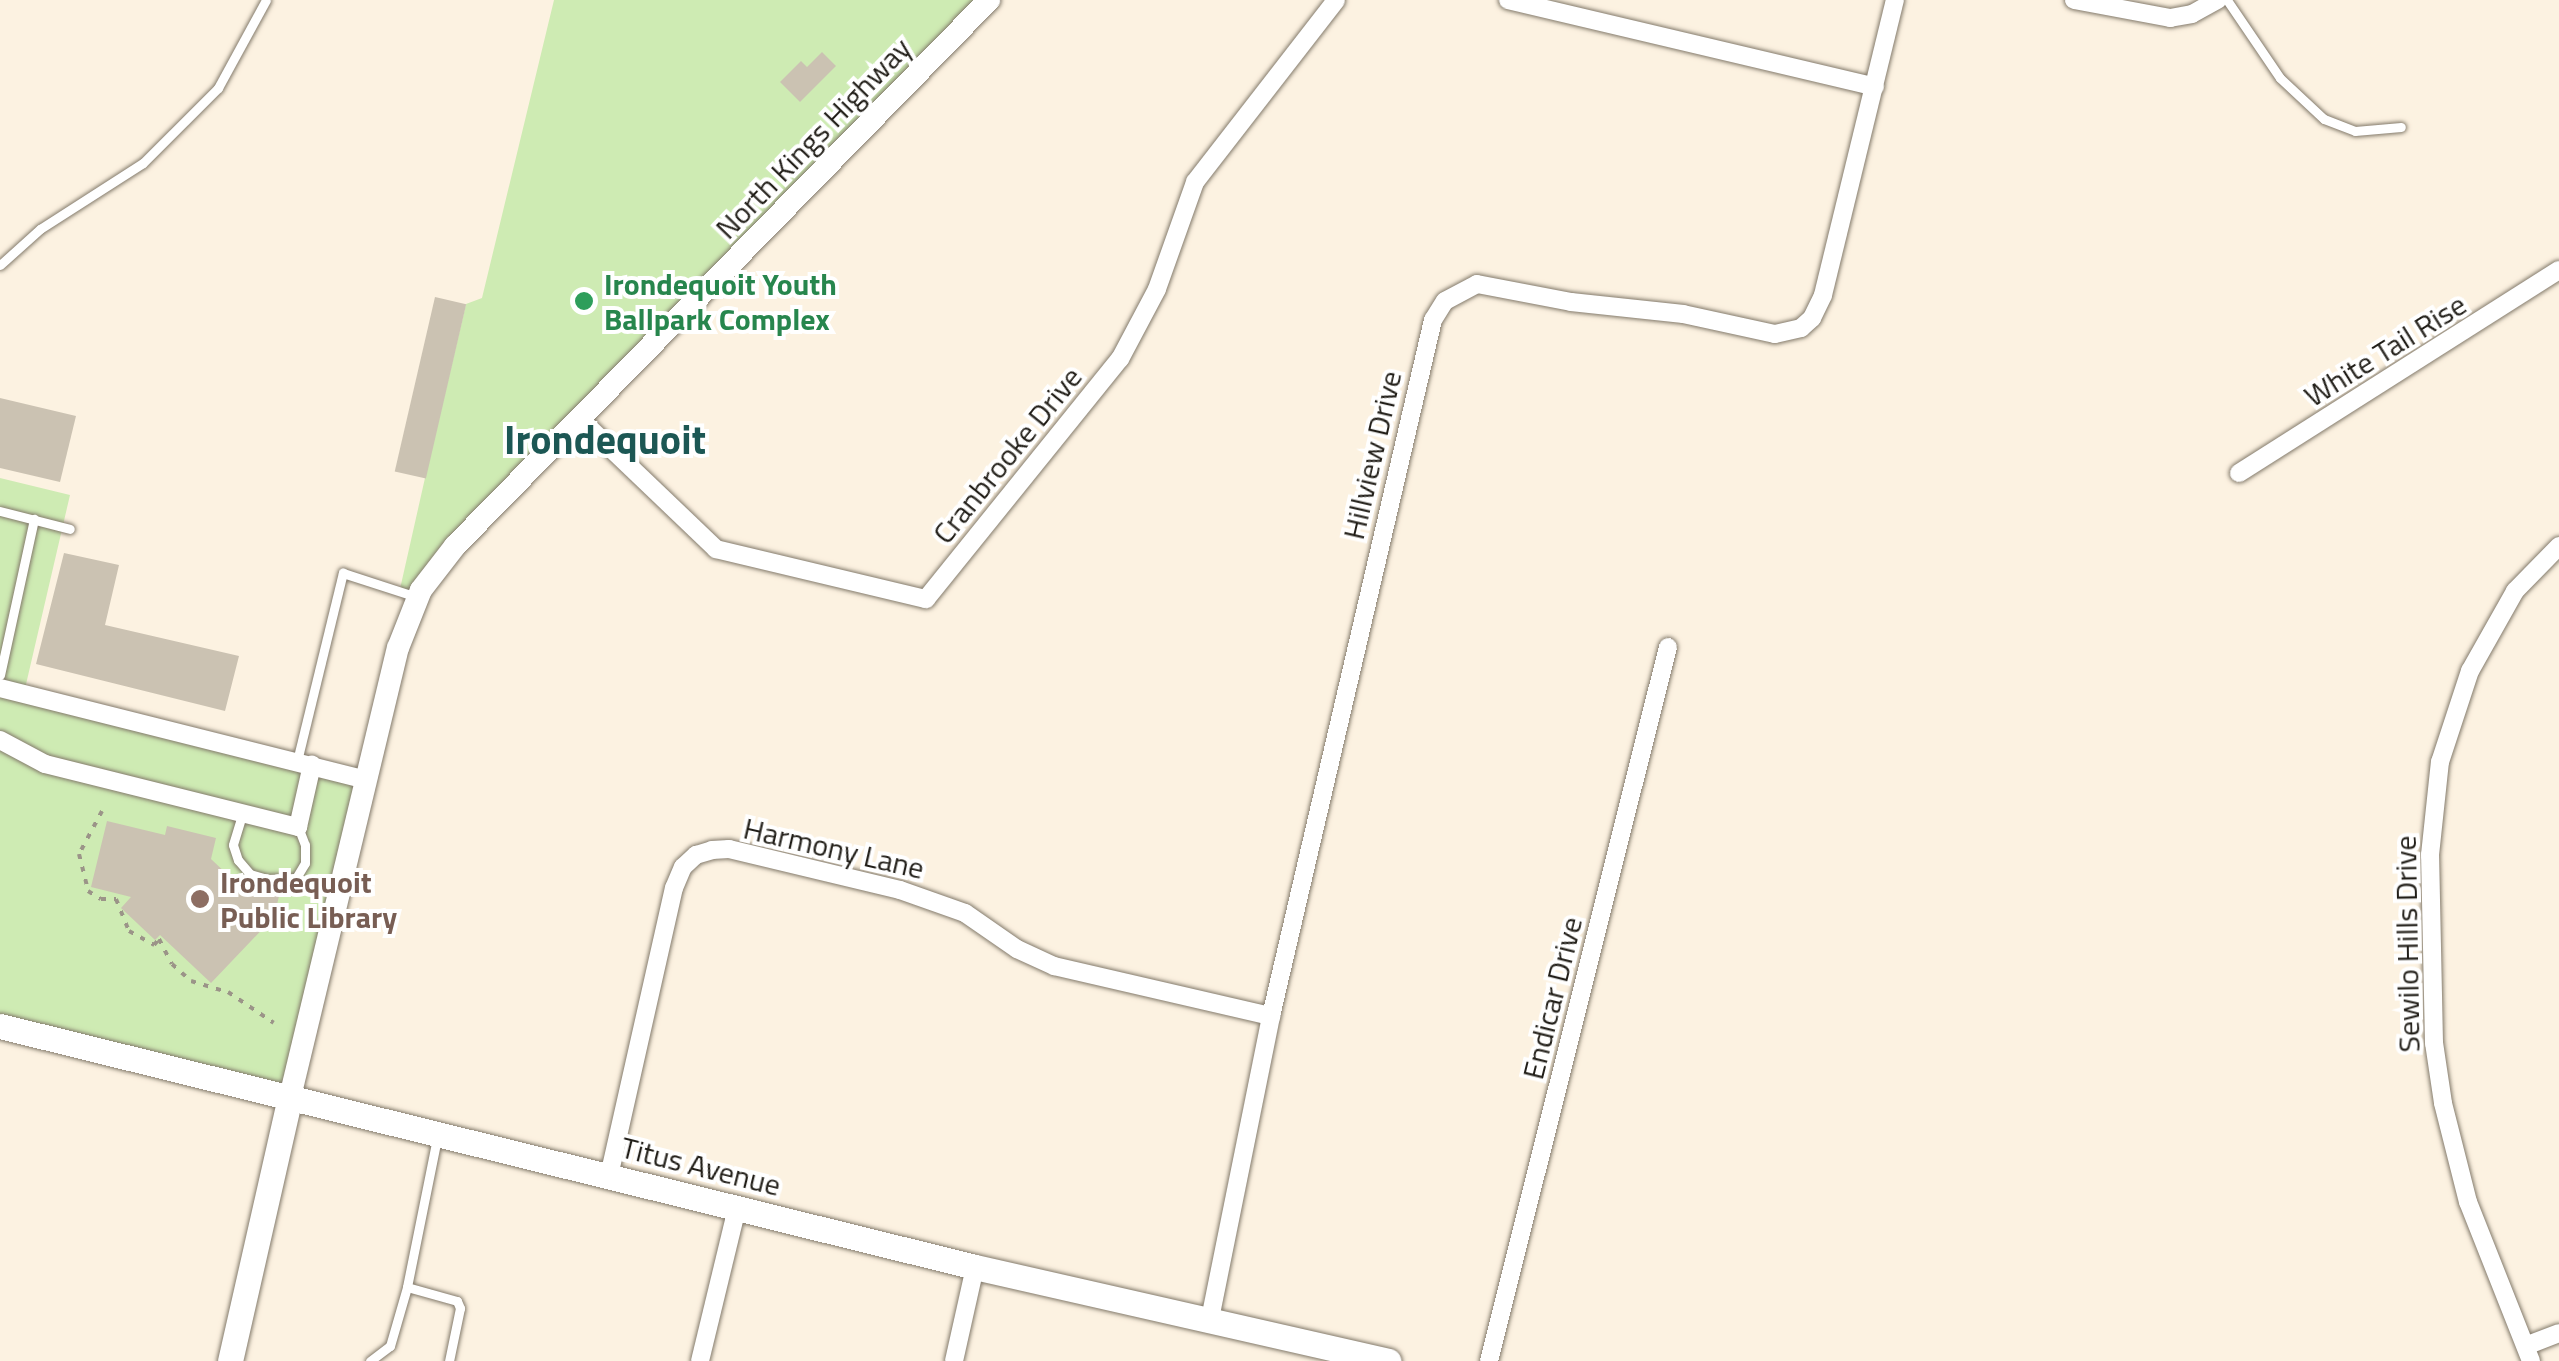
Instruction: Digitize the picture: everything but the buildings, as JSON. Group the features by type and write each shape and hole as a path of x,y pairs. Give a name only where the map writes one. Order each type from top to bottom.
{"main road":[{"name":"Titus Avenue","path":"0,1026 975,1267 1388,1361"},
{"path":"230,1361 290,1097"}],"street":[{"name":"North Kings Highway","path":"290,1097 398,648 417,597 448,554 989,0"},
{"name":"Cranbrooke Drive","path":"579,418 716,548 926,600 1120,359 1157,289 1196,182 1336,0"},
{"path":"1508,0 1875,86"},
{"name":"Hillview Drive","path":"1210,1319 1271,1016 1426,341 1439,310 1462,289 1477,284 1571,302 1683,314 1774,334 1801,328 1812,318 1823,294 1895,0"},
{"path":"2074,0 2170,18 2192,14 2217,0"},
{"name":"White Tail Rise","path":"2239,473 2559,270"},
{"name":"Sewilo Hills Drive","path":"2529,1353 2468,1202 2450,1139 2434,1043 2430,855 2440,762 2470,671 2515,591 2559,546"},
{"name":"Endicar Drive","path":"1489,1361 1668,648"},
{"path":"0,688 367,780"},
{"path":"0,740 45,764 298,827 304,764"},
{"name":"Harmony Lane","path":"609,1176 674,888 683,868 712,850 729,849 914,894 965,913 1017,949 1054,966 1271,1016"},
{"path":"700,1361 737,1208"},
{"path":"954,1361 975,1267"},
{"path":"2529,1353 2559,1333"}],"lane":[{"path":"0,266 40,229 142,163 218,88 266,0"},
{"path":"2228,0 2280,78 2324,119 2355,131 2401,127"},
{"path":"0,511 70,529"},
{"path":"0,675 34,520"},
{"path":"304,764 343,573 417,597"},
{"path":"242,814 233,846 238,860 250,874 267,879 296,878 305,864 298,827"},
{"path":"370,1361 390,1346 438,1134"},
{"path":"406,1288 457,1300 460,1308 449,1361"}],"path":[{"path":"102,812 79,854 88,891 108,901 116,899 129,931 154,945 160,939 172,964 190,981 228,992 274,1022"}],"green space":[{"name":"Irondequoit Youth Ballpark Complex","path":"554,0 989,0 417,597 400,589 425,478 466,304 482,298"},
{"path":"0,478 70,495 24,693 368,776 290,1097 0,1026"}],"place":[{"name":"Irondequoit Youth Ballpark Complex","path":"584,301"},
{"name":"Irondequoit Public Library","path":"200,899"}],"district":[{"name":"Irondequoit","path":"605,440"}]}
